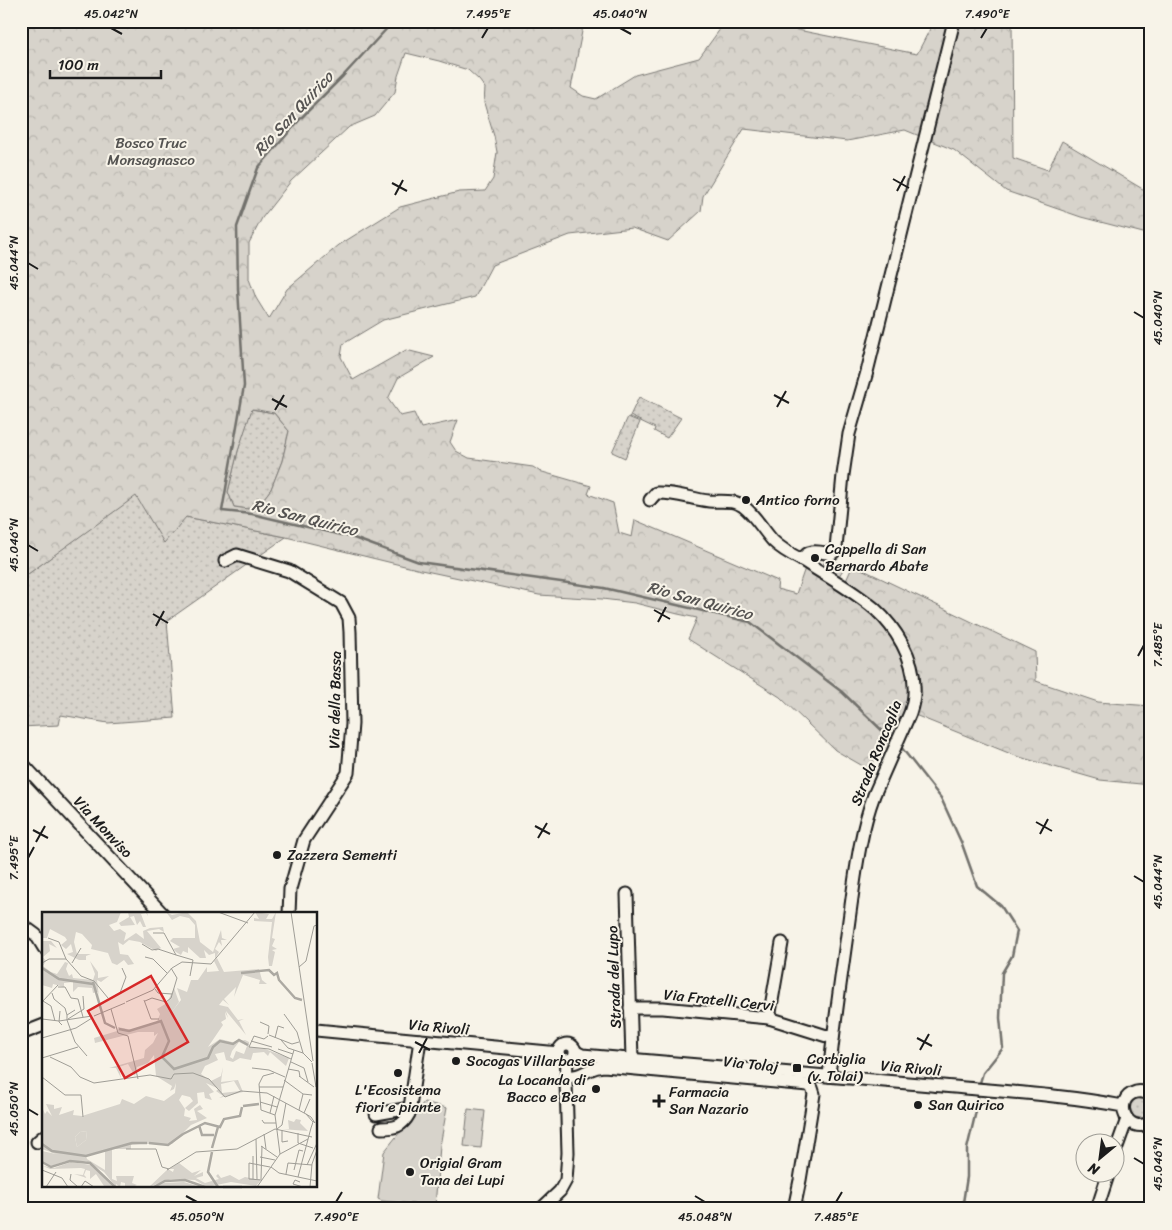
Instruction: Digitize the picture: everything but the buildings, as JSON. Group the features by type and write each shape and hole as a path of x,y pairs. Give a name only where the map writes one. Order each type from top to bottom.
{"street":[{"path":"802,560 804,555 809,552 818,551 831,554 836,548 849,434 867,372 954,21"},
{"name":"Strada Roncaglia","path":"650,500 656,493 675,493 708,501 734,502 742,505 774,542 847,588 877,610 900,640 909,659 913,673 914,701 874,796 866,820 857,867 829,1076"},
{"name":"Via della Bassa","path":"225,561 238,554 289,571 341,603 349,618 352,724 348,773 304,840 290,889 289,912"},
{"name":"Via Monviso","path":"21,762 161,912"},
{"name":"Strada del Lupo","path":"626,894 632,1059"},
{"path":"21,924 36,935 42,945"},
{"path":"769,1018 782,943"},
{"name":"Via Fratelli Cervi","path":"630,1008 663,1008 769,1018 833,1038"},
{"path":"21,1034 42,1026"},
{"name":"Via Rivoli","path":"318,1030 567,1055 1047,1094 1123,1106"},
{"path":"381,1128 393,1128 407,1118 420,1040"},
{"path":"541,1209 560,1191 566,1180 568,1153 567,1055"},
{"name":"Via Tolaj","path":"566,1076 579,1076 590,1068 604,1066 808,1085 812,1088 814,1094 794,1209"},
{"path":"1151,1095 1143,1092 1134,1093 1127,1098 1123,1106 1124,1115 1136,1125 1142,1126 1151,1122"},
{"path":"376,1114 410,1108"},
{"path":"1122,1132 1127,1119"},
{"path":"1097,1209 1106,1182"}],"green space":[{"name":"Bosco Truc Monsagnasco","path":"21,21 584,21 571,88 583,96 596,99 635,75 699,58 726,21 753,21 917,54 934,21 1012,21 1013,158 1048,170 1062,141 1151,194 1151,235 1081,217 1006,191 954,150 905,130 847,141 744,129 703,196 701,211 668,241 632,228 570,235 492,265 475,297 383,320 343,344 341,357 353,380 406,350 434,357 398,378 388,399 400,416 414,413 421,428 458,420 450,442 456,451 469,458 533,467 539,471 591,486 588,494 613,503 619,533 632,537 635,520 778,581 777,589 796,594 805,568 841,592 853,565 1035,652 1036,681 1098,702 1151,706 1151,785 1100,780 1016,756 910,713 868,769 835,750 780,697 688,639 697,618 635,603 539,595 421,570 286,537 186,517 164,543 136,496 21,579","holes":["406,53 468,70 485,88 484,103 497,152 493,179 485,191 459,192 400,207 339,245 287,289 269,319 256,298 249,279 249,243 262,218 291,181 349,127 375,116 395,92","252,409 274,413 289,431 282,461 271,489 255,510 234,507 228,492 238,451"]},
{"path":"639,397 681,418 667,438 654,431 655,428 630,416"},
{"path":"251,409 274,413 289,431 282,461 271,489 255,510 234,507 228,492"},
{"path":"628,417 640,422 625,458 612,452"},
{"path":"136,495 186,517 286,537 167,621 175,718 108,723 61,715 59,725 21,727 21,579"},
{"path":"827,556 844,568 839,576 822,567"},
{"path":"1140,1098 1147,1101 1150,1108 1147,1115 1140,1118 1133,1115 1130,1108 1133,1101"},
{"name":"Origial Gram Tana dei Lupi","path":"424,1102 447,1108 440,1146 435,1206 382,1201 378,1199 384,1152"},
{"path":"468,1109 485,1111 481,1148 464,1146"}],"waterway":[{"name":"Rio San Quirico","path":"409,21 391,24 302,117 258,168 237,227 238,289 244,386 222,511 252,514 351,537 419,562 604,588 750,622 842,692 893,741"},
{"name":"Rio San Quirico","path":"901,747 941,798 962,844 977,886 1001,906 1017,931 1012,956 1002,973 1000,1018 1003,1048 983,1073 979,1086"},
{"name":"Rio San Quirico","path":"962,1209 967,1177 967,1149 977,1107 978,1092"}],"place":[{"name":"Antico forno","path":"746,500"},
{"name":"Cappella di San Bernardo Abate","path":"815,558"},
{"name":"Zazzera Sementi","path":"277,855"},
{"name":"Socogas Villarbasse","path":"456,1061"},
{"name":"Corbiglia (v. Tolai)","path":"797,1068"},
{"name":"L'Ecosistema fiori e piante","path":"398,1073"},
{"name":"La Locanda di Bacco e Bea","path":"596,1089"},
{"name":"Farmacia San Nazario","path":"659,1101"},
{"name":"San Quirico","path":"918,1105"},
{"name":"Origial Gram Tana dei Lupi","path":"410,1172"}]}
